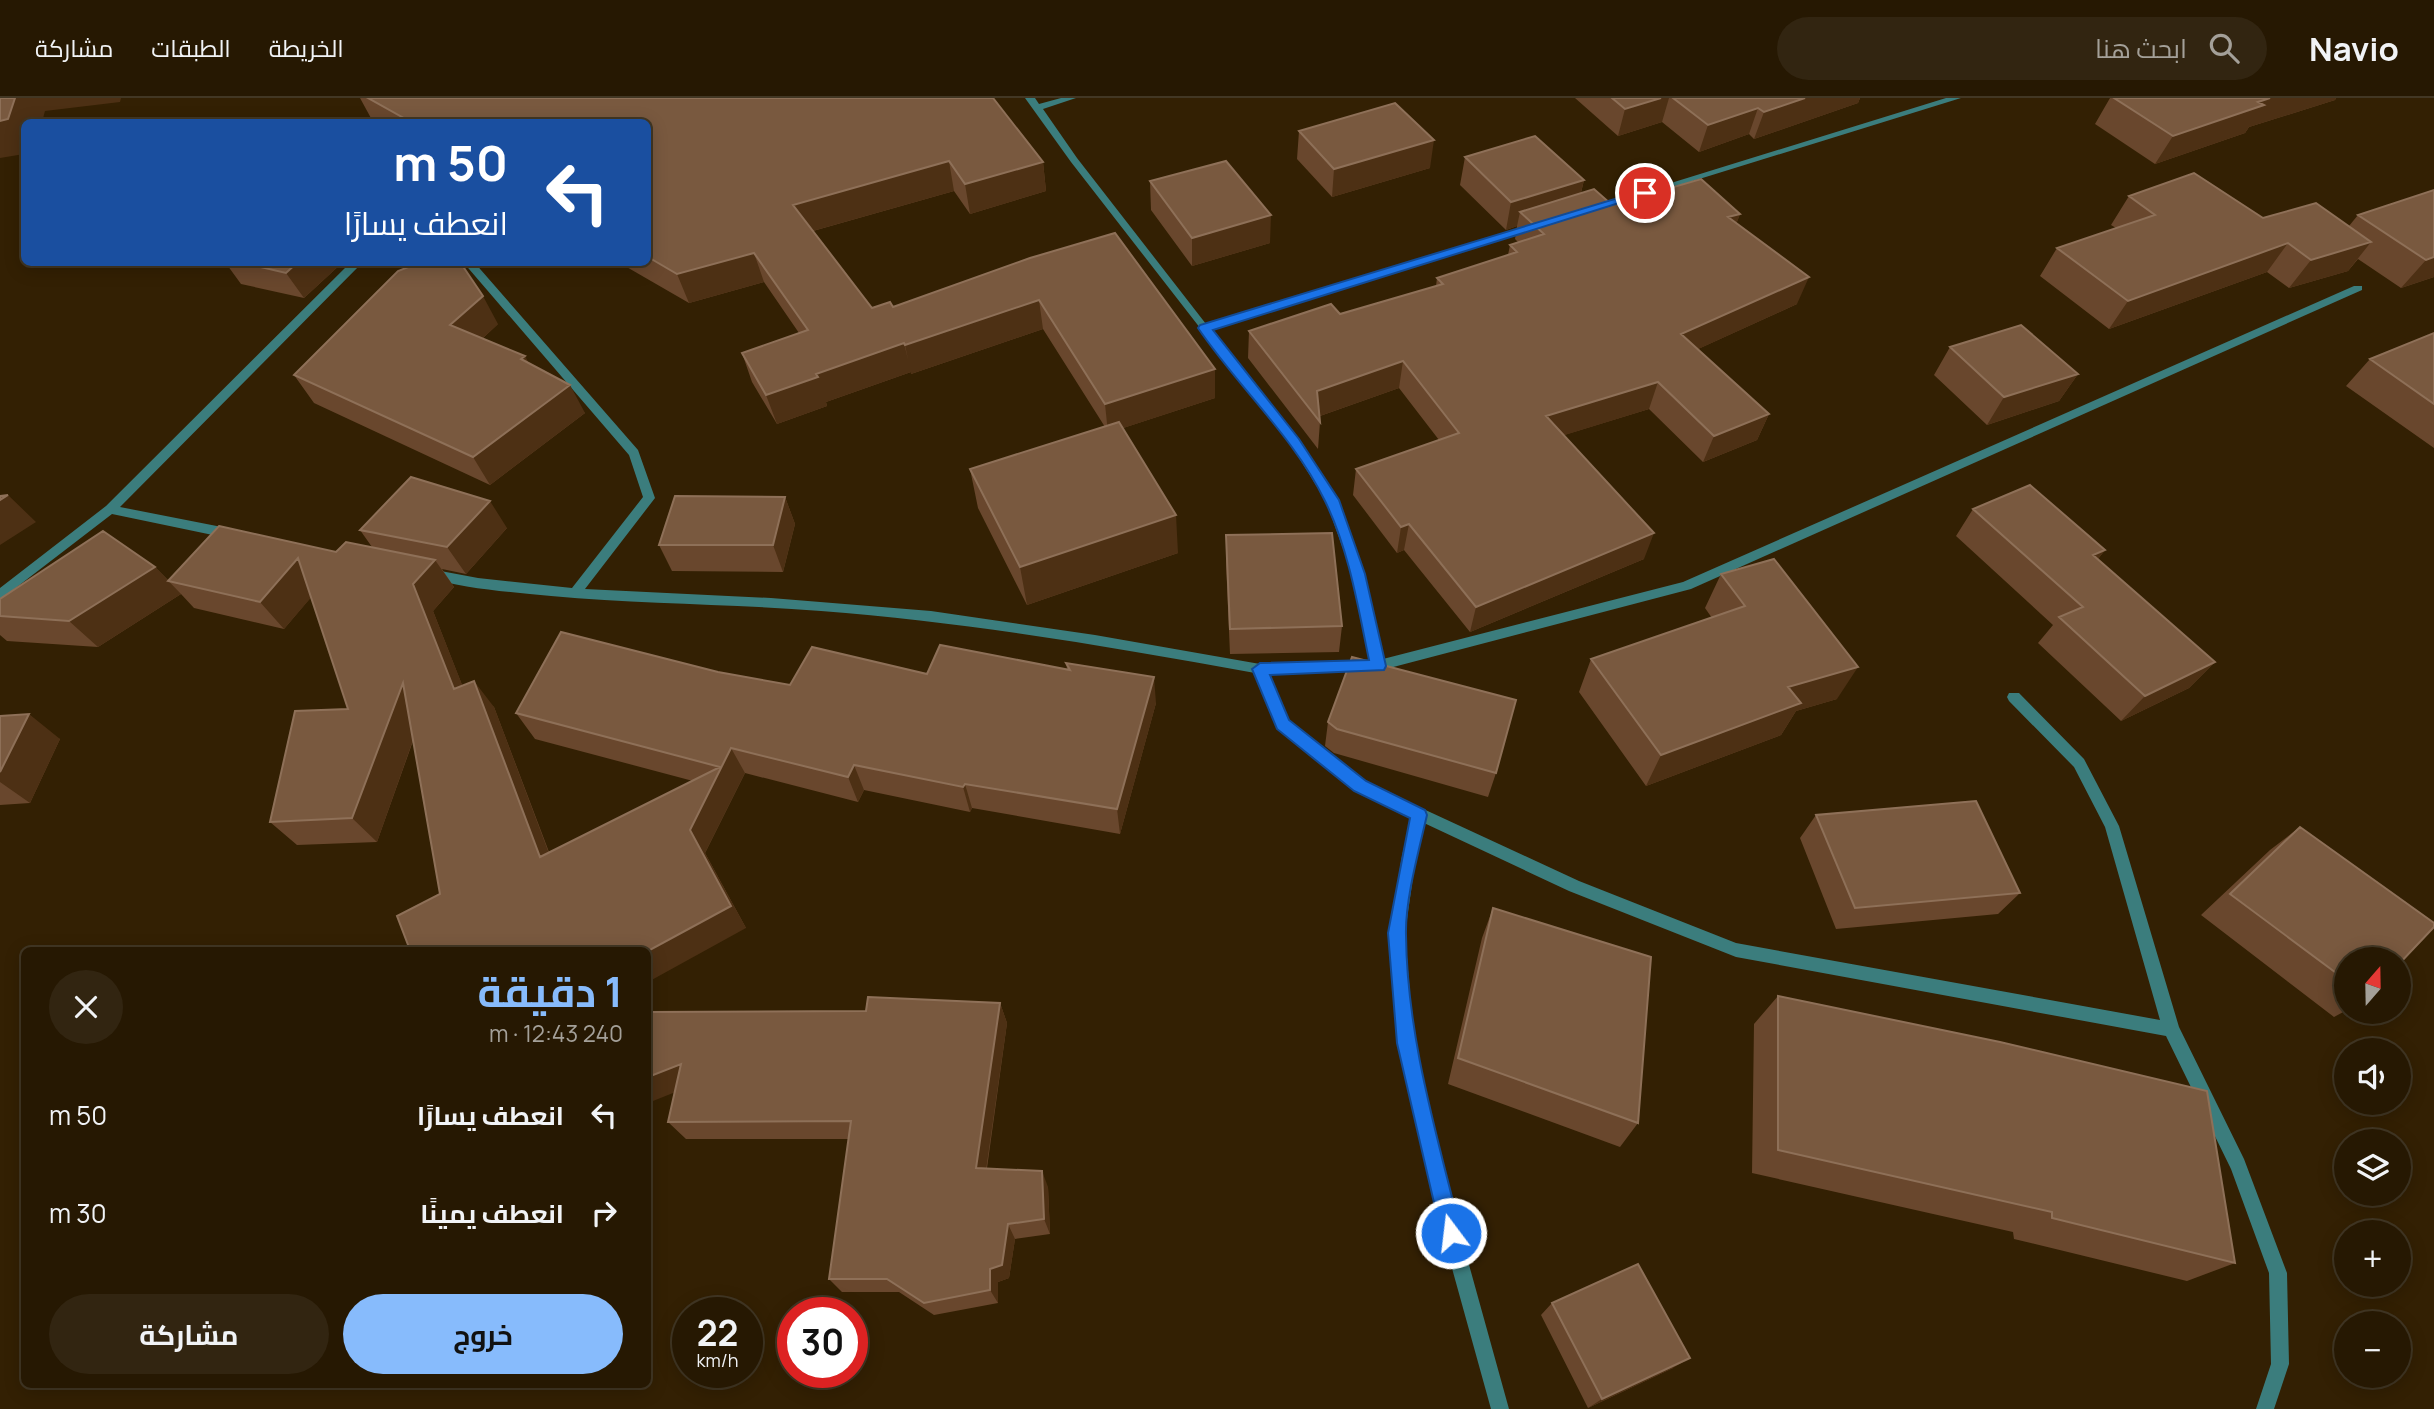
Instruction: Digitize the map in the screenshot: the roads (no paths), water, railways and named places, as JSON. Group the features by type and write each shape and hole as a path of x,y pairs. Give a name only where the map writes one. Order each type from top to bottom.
{"street":[{"path":"1030,98 1295,442 1332,500 1358,574 1378,666"},
{"path":"1037,108 1072,98"},
{"path":"1587,211 1956,98"},
{"path":"1205,328 1547,223"},
{"path":"0,596 110,509 354,266"},
{"path":"471,266 634,453 649,498 575,593"},
{"path":"413,570 477,584 575,593 711,598 935,615 1057,632 1260,669 1378,666 1686,586 2358,288"},
{"path":"110,509 251,537"},
{"path":"1260,669 1283,724 1360,786 1573,886 1736,950 2171,1030"},
{"path":"2014,697 2079,763 2112,826 2171,1030 2238,1166 2278,1273 2280,1364 2265,1409"},
{"path":"1419,815 1409,856 1397,933 1406,1043 1444,1208 1500,1409"}]}
